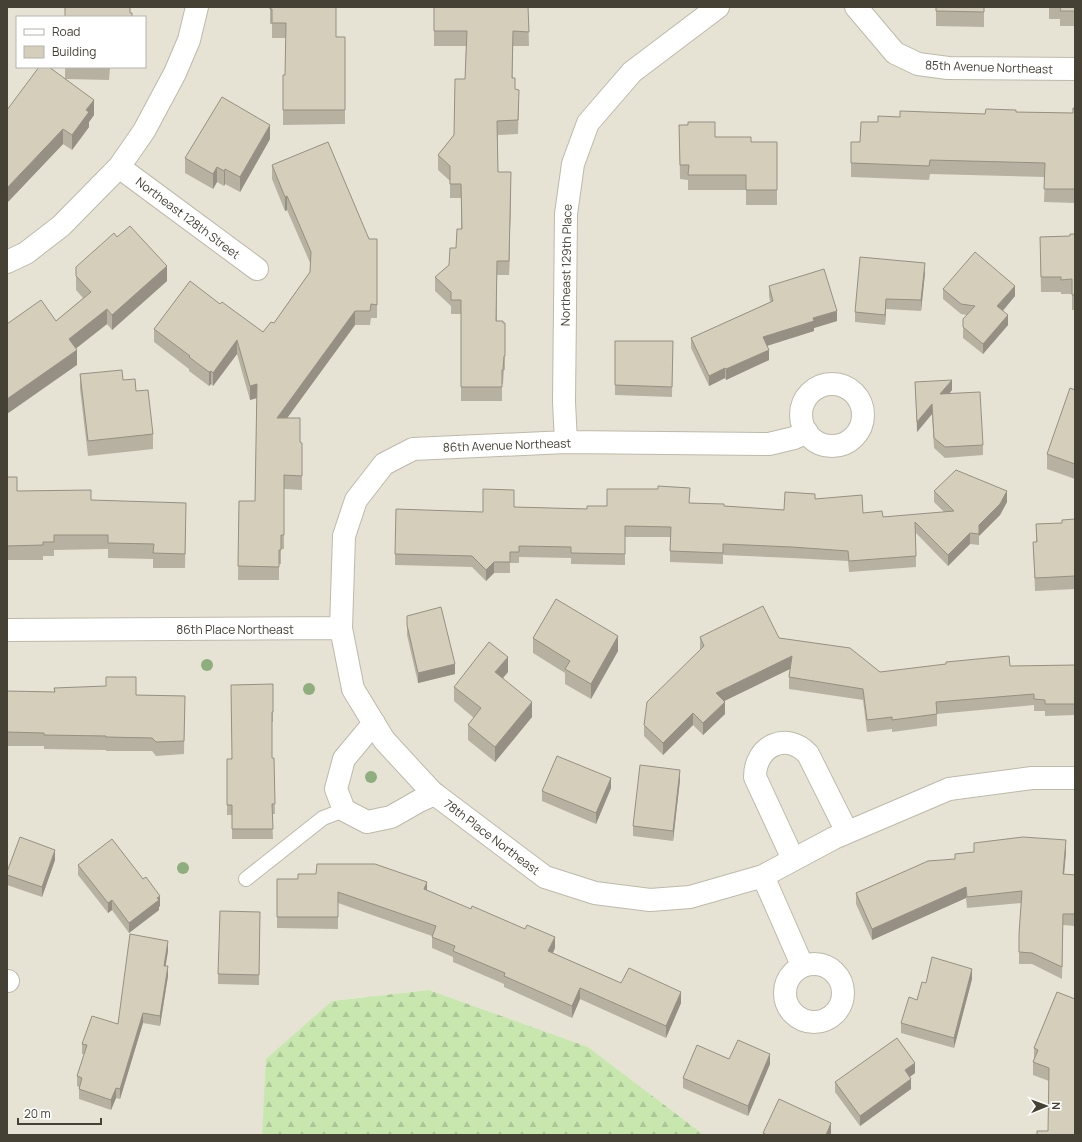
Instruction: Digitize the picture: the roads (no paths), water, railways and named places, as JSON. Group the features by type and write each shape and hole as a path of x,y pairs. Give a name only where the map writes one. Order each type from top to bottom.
{"street":[{"path":"7,262 26,253 61,226 119,166 144,131 175,73 189,40 197,7"},
{"name":"Northeast 129th Place","path":"566,442 564,402 566,214 573,164 588,123 632,72 718,7"},
{"name":"85th Avenue Northeast","path":"856,7 895,53 918,64 948,68 1075,69"},
{"name":"Northeast 128th Street","path":"119,166 257,269"},
{"name":"86th Avenue Northeast","path":"341,628 344,536 356,500 384,464 413,448 566,442 769,444 794,438 807,432"},
{"path":"341,628 353,689 379,731 344,758 336,789 344,810 367,822 391,817 419,801 435,794"},
{"name":"86th Place Northeast","path":"7,630 341,628"},
{"name":"78th Place Northeast","path":"379,731 435,794 545,877 595,893 650,900 690,896 763,876 834,838 949,790 1032,778 1075,778"},
{"path":"793,859 755,777 757,761 762,753 776,744 785,742 794,744 802,748 808,754 847,832"},
{"path":"763,876 802,966"}],"lane":[{"path":"246,879 323,818 344,810"}]}
